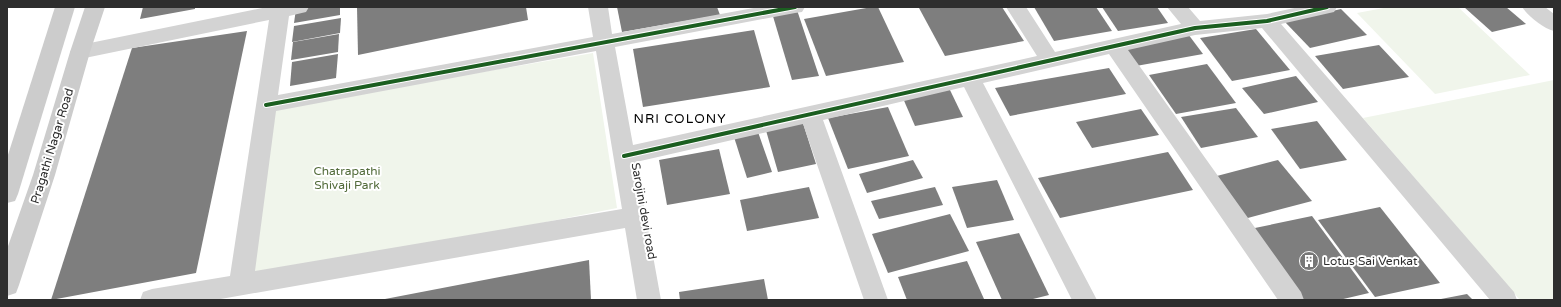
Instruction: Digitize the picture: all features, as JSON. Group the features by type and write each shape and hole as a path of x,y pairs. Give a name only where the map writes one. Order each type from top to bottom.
{"main road":[{"path":"7,194 65,7"},
{"name":"Pragathi Nagar Road","path":"7,285 44,175 80,52 95,7"}],"street":[{"name":"Sarojini devi road","path":"598,7 649,300"},
{"path":"266,105 604,42 768,9 795,7"},
{"path":"1016,7 1050,61"},
{"path":"1177,7 1194,28"},
{"path":"624,156 1194,28 1267,21 1328,7"},
{"path":"1532,7 1554,24"},
{"path":"80,52 290,9 266,105 241,284"},
{"path":"1267,21 1505,300"},
{"path":"1114,46 1292,300"},
{"path":"970,78 1085,300"},
{"path":"810,114 876,300"},
{"path":"152,300 634,216"}],"green space":[{"path":"1389,7 1458,7 1530,75 1435,94 1357,13"},
{"name":"Chatrapathi Shivaji Park","path":"593,53 617,208 246,281 274,108"},
{"path":"1554,80 1554,300 1520,300 1363,118"}],"building":[{"path":"143,7 195,7 195,9 140,19"},
{"path":"307,7 340,7 340,15 294,23 296,9"},
{"path":"357,7 526,7 528,20 358,55"},
{"path":"617,7 717,7 720,15 622,32"},
{"path":"878,7 904,62 826,76 804,19"},
{"path":"1002,7 1024,41 945,56 919,8"},
{"path":"1034,7 1096,7 1112,31 1054,41"},
{"path":"1102,7 1157,7 1168,23 1118,31"},
{"path":"1464,7 1506,7 1526,24 1492,32"},
{"path":"1341,9 1367,35 1310,48 1285,22"},
{"path":"797,10 819,76 792,80 772,13"},
{"path":"341,18 340,33 292,42 294,26"},
{"path":"1256,29 1290,70 1232,81 1200,38"},
{"path":"754,30 770,87 643,107 633,49"},
{"path":"247,31 196,273 51,300 132,48"},
{"path":"339,34 338,52 291,60 293,42"},
{"path":"1188,34 1203,54 1136,66 1122,45"},
{"path":"1379,45 1409,77 1343,89 1315,56"},
{"path":"338,54 336,78 290,86 292,62"},
{"path":"1207,64 1236,103 1176,114 1149,75"},
{"path":"1109,68 1126,94 1010,116 995,88"},
{"path":"1296,76 1318,102 1264,114 1242,88"},
{"path":"949,88 963,117 915,126 902,96"},
{"path":"888,107 909,156 848,169 828,118"},
{"path":"1236,108 1258,137 1201,148 1181,117"},
{"path":"1141,109 1159,135 1092,148 1076,122"},
{"path":"802,120 816,164 778,172 765,127"},
{"path":"1317,121 1347,160 1300,169 1271,129"},
{"path":"758,132 772,172 747,178 734,137"},
{"path":"719,149 730,194 667,205 659,160"},
{"path":"1168,152 1193,190 1060,218 1038,178"},
{"path":"913,160 923,178 867,193 859,174"},
{"path":"1278,160 1312,201 1244,219 1213,177"},
{"path":"997,180 1014,220 967,228 952,187"},
{"path":"809,187 819,218 747,231 740,200"},
{"path":"935,187 943,205 879,219 871,201"},
{"path":"1380,207 1440,283 1375,297 1318,220"},
{"path":"950,214 969,251 888,273 872,234"},
{"name":"Lotus Sai Venkat","path":"1312,216 1369,293 1339,300 1297,300 1250,229"},
{"path":"1019,233 1049,295 1029,300 1002,300 976,242"},
{"path":"589,260 591,300 385,300 385,299"},
{"path":"967,261 984,299 907,300 898,277"},
{"path":"764,279 768,300 680,300 679,292"},
{"path":"1467,294 1473,300 1441,300 1441,299"}],"cycle path":[{"path":"266,105 795,7"},
{"path":"624,156 1195,28 1267,21 1327,7"}],"place":[{"name":"Lotus Sai Venkat","path":"1309,261"}],"district":[{"name":"NRI COLONY","path":"680,119"}]}
